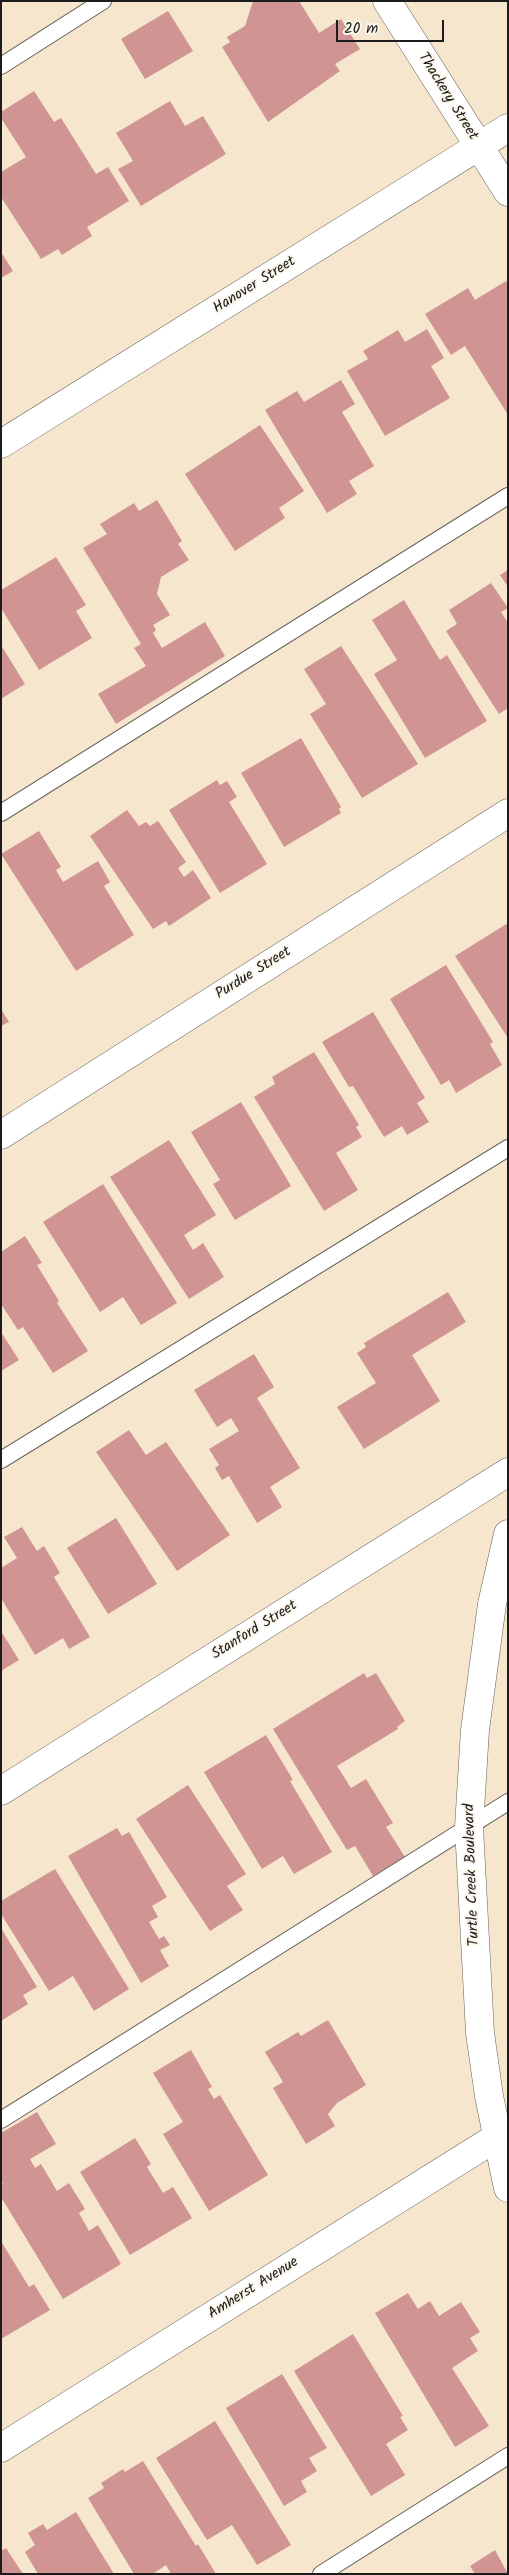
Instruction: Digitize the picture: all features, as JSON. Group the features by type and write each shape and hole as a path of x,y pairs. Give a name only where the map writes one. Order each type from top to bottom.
{"street":[{"name":"Thackery Street","path":"387,1 508,192"},
{"name":"Hanover Street","path":"1,444 508,128"},
{"name":"Purdue Street","path":"1,1135 508,813"},
{"name":"Stanford Street","path":"1,1791 508,1472"},
{"name":"Turtle Creek Boulevard","path":"508,1534 492,1604 475,1730 469,1827 480,2033 502,2133 508,2188"},
{"name":"Amherst Avenue","path":"1,2448 502,2133"}],"lane":[{"path":"1,66 104,1"},
{"path":"1,812 508,496"},
{"path":"1,1460 508,1148"},
{"path":"1,2120 508,1802"},
{"path":"321,2574 508,2456"}],"building":[{"path":"253,1 299,1 319,33 341,19 360,49 335,64 340,71 268,122 222,47 230,42 227,37 245,26"},
{"path":"168,11 193,51 145,79 121,39"},
{"path":"34,91 54,122 61,118 96,174 108,167 129,201 87,227 92,236 62,255 58,249 41,259 1,197 1,172 26,157 1,118 1,112"},
{"path":"170,101 185,126 203,116 226,154 141,206 118,169 133,161 116,133"},
{"path":"1,252 13,271 1,278"},
{"path":"506,281 508,285 508,415 465,346 451,355 425,314 468,288 475,300"},
{"path":"427,329 444,358 431,366 450,398 385,436 347,371 368,359 363,351 398,330 405,342"},
{"path":"341,380 355,404 342,412 374,466 349,481 357,494 327,513 265,410 297,391 304,402"},
{"path":"260,425 304,491 279,508 285,518 235,551 185,474"},
{"path":"157,500 182,541 178,544 189,560 161,577 157,594 170,615 153,625 156,630 153,633 162,648 205,622 225,656 116,724 98,694 146,666 134,648 141,644 83,548 107,534 100,524 134,503 139,511"},
{"path":"56,557 86,605 76,611 92,638 39,670 1,608 1,590"},
{"path":"508,570 508,587 500,575"},
{"path":"491,583 508,608 501,612 508,623 508,708 499,714 446,631 457,624 449,610"},
{"path":"404,600 440,660 447,655 487,721 425,758 374,674 397,660 372,620"},
{"path":"1,645 25,684 1,699"},
{"path":"341,646 418,764 362,798 310,714 326,704 304,669"},
{"path":"301,738 341,807 339,809 341,813 284,847 241,773"},
{"path":"217,780 220,785 227,781 237,797 229,802 267,864 220,893 169,810"},
{"path":"127,810 139,826 146,822 150,826 158,821 186,862 178,868 184,877 193,870 211,898 169,926 166,921 153,929 90,836"},
{"path":"39,831 61,867 56,870 63,882 98,861 110,882 104,886 134,935 76,971 1,854"},
{"path":"508,923 508,1038 455,956"},
{"path":"446,965 493,1042 490,1044 502,1065 456,1093 449,1080 441,1085 390,999"},
{"path":"1,1009 9,1022 1,1026"},
{"path":"373,1012 425,1098 417,1103 429,1122 407,1135 402,1126 384,1137 353,1086 349,1087 322,1042"},
{"path":"314,1052 359,1125 356,1127 362,1137 336,1153 358,1190 324,1211 254,1097 275,1084 272,1077"},
{"path":"241,1102 291,1186 235,1220 213,1184 220,1180 191,1132"},
{"path":"169,1140 216,1215 184,1235 193,1250 203,1243 224,1277 189,1299 110,1177"},
{"path":"103,1184 177,1303 141,1325 123,1297 100,1312 43,1222"},
{"path":"25,1236 42,1263 37,1265 59,1301 57,1303 88,1351 53,1373 23,1327 18,1330 1,1304 1,1252"},
{"path":"448,1292 466,1322 412,1355 440,1401 364,1449 337,1407 376,1383 357,1353 366,1347 364,1343"},
{"path":"1,1332 19,1360 1,1371"},
{"path":"254,1354 274,1387 257,1398 300,1468 270,1487 282,1507 257,1523 229,1476 222,1480 215,1468 219,1465 209,1449 239,1431 231,1418 217,1427 194,1390"},
{"path":"129,1430 146,1455 166,1442 230,1535 177,1571 96,1452"},
{"path":"116,1518 157,1584 108,1614 67,1548"},
{"path":"22,1527 37,1551 44,1546 60,1573 54,1577 90,1637 69,1649 63,1638 35,1655 1,1598 1,1568 17,1558 4,1537"},
{"path":"1,1631 19,1660 1,1671"},
{"path":"364,1673 367,1678 376,1673 405,1721 397,1727 398,1729 337,1766 351,1788 366,1779 393,1823 386,1827 405,1857 373,1876 355,1846 347,1850 273,1729"},
{"path":"266,1735 293,1780 290,1781 332,1852 294,1874 283,1856 262,1869 204,1772"},
{"path":"188,1785 246,1874 227,1886 243,1910 210,1931 136,1819"},
{"path":"117,1828 122,1836 129,1832 167,1897 152,1906 158,1917 149,1922 159,1939 164,1936 170,1945 160,1950 169,1966 141,1983 68,1856"},
{"path":"55,1869 129,1989 94,2011 73,1976 49,1991 1,1914 1,1901"},
{"path":"1,1928 37,1987 23,1995 28,2004 1,2021"},
{"path":"328,2020 366,2085 337,2103 328,2114 335,2126 306,2144 273,2088 283,2082 265,2052 298,2032 301,2036"},
{"path":"191,2050 212,2087 208,2089 214,2099 220,2095 268,2175 209,2211 163,2134 183,2122 153,2073"},
{"path":"37,2112 56,2144 30,2159 35,2168 41,2164 57,2191 69,2183 85,2209 79,2213 89,2231 98,2225 121,2264 63,2299 1,2197 1,2185 3,2184 1,2180 1,2133"},
{"path":"135,2138 151,2164 147,2167 163,2193 173,2187 192,2218 130,2255 80,2172"},
{"path":"1,2241 29,2287 34,2284 50,2310 1,2339"},
{"path":"408,2293 418,2309 430,2301 439,2316 461,2302 480,2332 470,2338 478,2351 452,2368 489,2426 455,2447 375,2313"},
{"path":"353,2334 403,2416 400,2417 408,2430 386,2444 405,2475 371,2496 294,2371"},
{"path":"282,2374 327,2448 309,2458 317,2471 301,2481 307,2492 284,2506 226,2408"},
{"path":"215,2421 291,2545 257,2565 232,2525 207,2540 156,2458"},
{"path":"143,2461 196,2546 198,2544 216,2574 171,2574 166,2565 153,2574 134,2574 88,2498 104,2488 101,2483 123,2469 125,2472"},
{"path":"76,2512 114,2574 38,2574 25,2552 35,2545 28,2533 43,2524 47,2530"},
{"path":"6,2548 23,2574 1,2574 1,2551"},
{"path":"495,2550 508,2574 475,2574 470,2566"}]}
